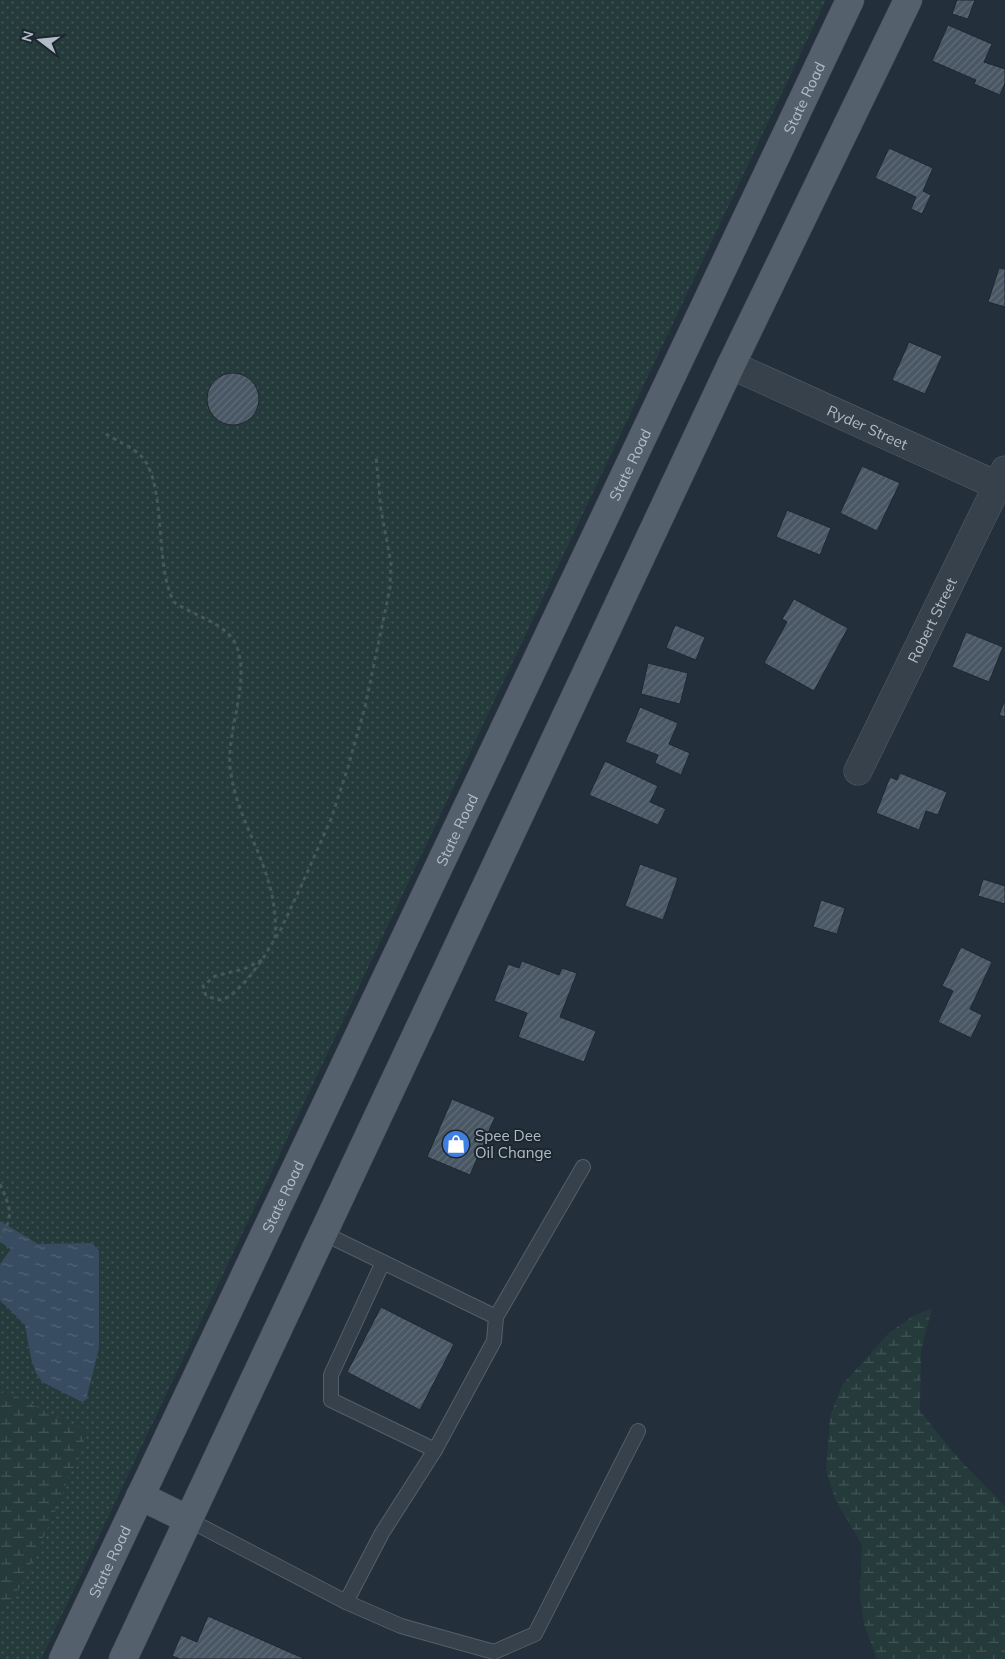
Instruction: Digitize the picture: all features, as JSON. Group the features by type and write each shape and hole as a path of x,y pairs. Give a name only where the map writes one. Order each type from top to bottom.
{"main road":[{"name":"State Road","path":"63,1659 850,0"},
{"path":"123,1659 187,1519 324,1233 731,365 908,0"},
{"path":"140,1496 187,1519"}],"street":[{"name":"Ryder Street","path":"731,365 1003,481"},
{"name":"Robert Street","path":"858,771 1003,481"}],"lane":[{"path":"346,1602 382,1533 435,1450 494,1341 496,1317 583,1167"},
{"path":"324,1233 496,1317"},
{"path":"383,1262 331,1375 331,1400 435,1450"},
{"path":"187,1519 346,1602 401,1626 497,1656 536,1634 638,1431"}],"path":[{"path":"106,434 142,457 150,471 158,514 166,580 174,602 221,628 231,636 237,646 241,672 230,747 230,768 236,794 270,884 277,917 275,938"},
{"path":"262,960 244,969 215,976 203,986 206,996 220,1000 229,997 247,980 262,960 275,938 331,819 365,707 390,588 391,563 381,510 376,455"},
{"path":"0,1184 10,1214 9,1223 0,1238"}],"green space":[{"path":"0,0 826,0 41,1659 0,1659"},
{"path":"932,1308 921,1351 920,1411 959,1459 1005,1508 1005,1659 877,1659 864,1624 860,1593 862,1545 835,1499 826,1470 830,1416 843,1384 889,1333 913,1316"},
{"path":"6,1392 86,1431 80,1456 69,1476 62,1496 21,1586 0,1614 0,1393"}],"water":[{"path":"0,1221 38,1244 92,1243 99,1251 99,1348 86,1400 82,1402 42,1382 36,1373 31,1358 25,1325 0,1300 0,1264 11,1249 0,1242"}],"building":[{"path":"957,0 975,0 968,19 952,14"},
{"path":"948,25 992,44 984,62 1005,69 1005,83 1000,95 974,84 976,80 932,61"},
{"path":"889,148 933,168 923,191 931,195 922,214 911,209 916,197 875,178"},
{"path":"999,268 1005,269 1005,307 988,302"},
{"path":"909,342 942,356 925,394 892,380"},
{"path":"233,373 247,377 255,385 259,399 255,413 247,421 233,425 219,421 211,413 207,399 211,385 219,377"},
{"path":"862,466 900,483 877,531 840,513"},
{"path":"787,510 831,528 820,555 776,537"},
{"path":"794,599 848,628 814,691 764,663 787,622 782,619"},
{"path":"675,625 705,637 696,660 666,648"},
{"path":"966,632 1003,647 989,682 952,667"},
{"path":"648,663 688,673 680,704 641,694"},
{"path":"1005,700 1005,717 999,715"},
{"path":"640,707 678,723 669,744 690,753 681,775 655,763 658,755 625,742"},
{"path":"605,761 658,786 650,802 666,809 658,825 589,795"},
{"path":"900,773 947,792 938,815 926,811 919,830 876,813 890,777 897,780"},
{"path":"640,864 678,878 663,920 625,906"},
{"path":"983,879 1005,886 1005,904 978,896"},
{"path":"821,900 845,908 837,934 813,927"},
{"path":"961,947 992,962 970,1009 982,1015 971,1038 938,1022 953,991 942,986"},
{"path":"522,961 559,975 562,968 577,973 560,1017 596,1031 584,1062 518,1037 527,1013 494,1001 508,964 519,968"},
{"path":"452,1099 495,1117 470,1175 427,1157"},
{"path":"381,1307 454,1344 420,1410 347,1372"},
{"path":"208,1616 305,1659 180,1659 172,1656 181,1635 197,1642"}],"place":[{"name":"Spee Dee Oil Change","path":"456,1144"}]}
